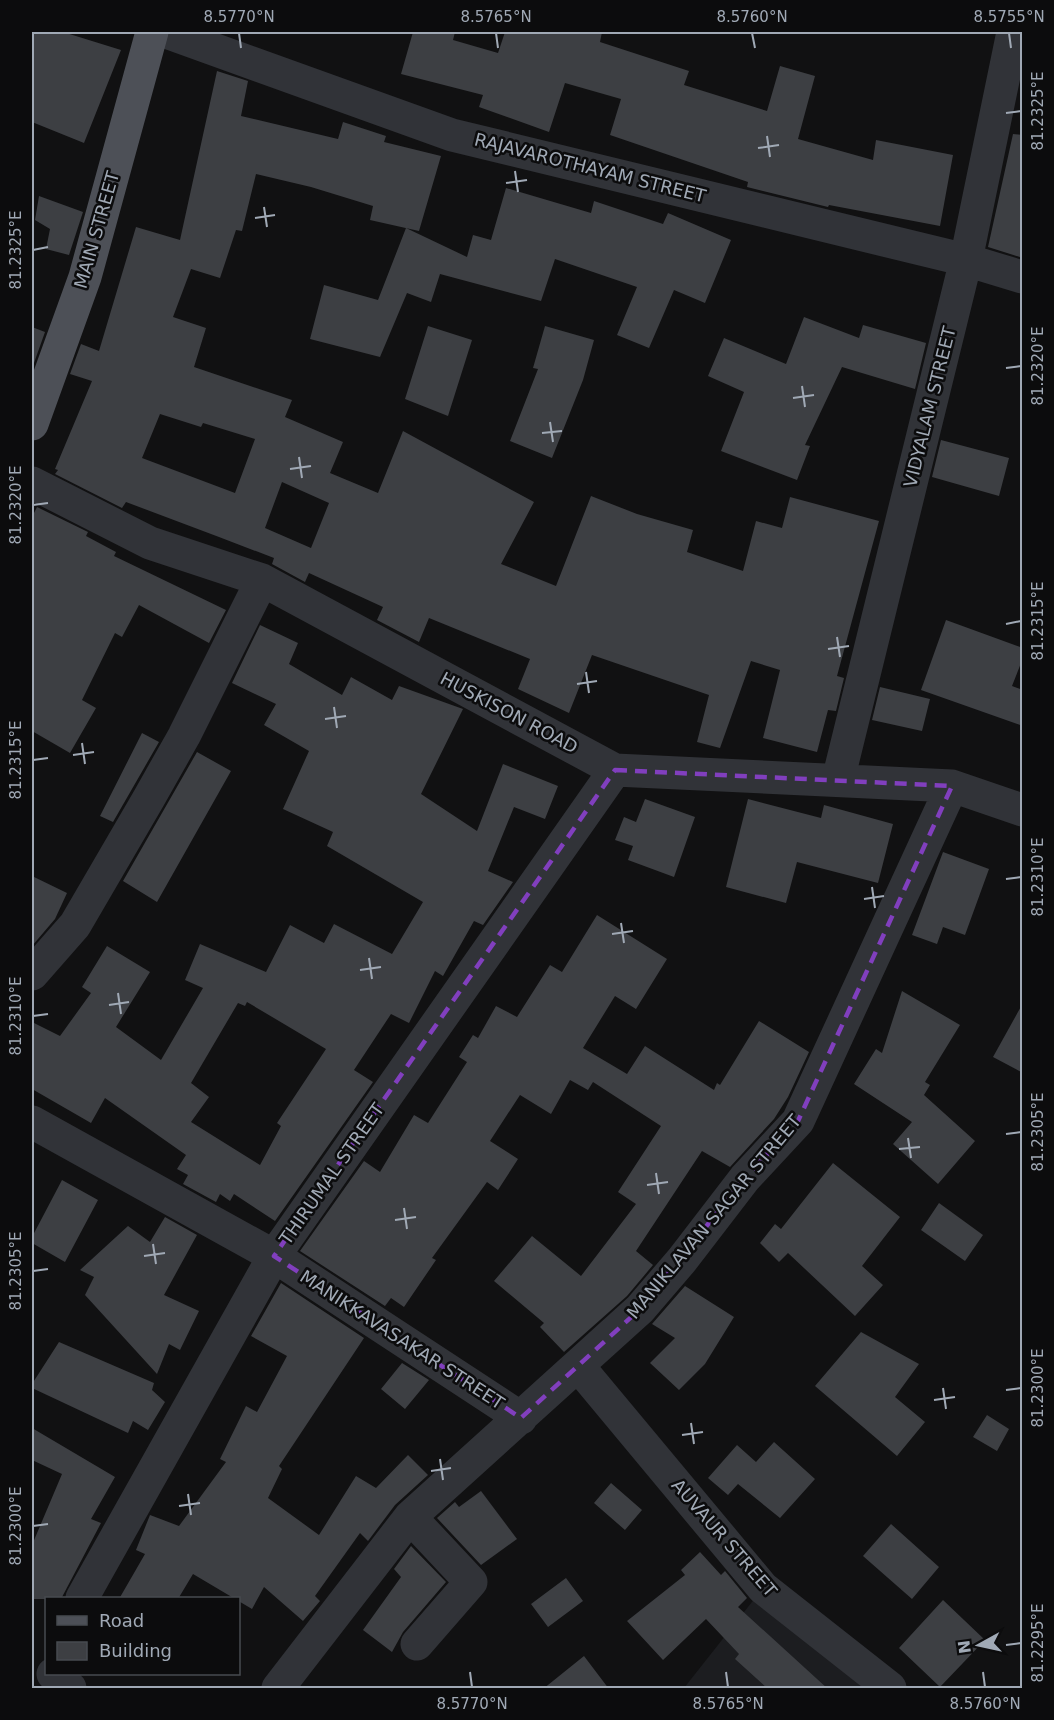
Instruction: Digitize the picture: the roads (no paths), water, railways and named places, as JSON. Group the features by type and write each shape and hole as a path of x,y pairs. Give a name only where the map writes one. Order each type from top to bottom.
{"main road":[{"name":"MAIN STREET","path":"32,424 85,276 152,32"}],"street":[{"name":"RAJAVAROTHAYAM STREET","path":"166,32 452,135 966,260 1023,277"},
{"name":"VIDYALAM STREET","path":"838,780 966,260 1013,32"},
{"name":"HUSKISON ROAD","path":"32,483 150,543 262,580 615,770 952,786 1023,810"},
{"path":"32,974 75,925 184,735 262,580"},
{"name":"THIRUMAL STREET","path":"83,1597 274,1256 615,770"},
{"name":"MANIKLAVAN SAGAR STREET","path":"278,1689 410,1517 640,1310 745,1178 798,1121 952,786"},
{"name":"MANIKKAVASAKAR STREET","path":"32,1122 274,1256 521,1418"},
{"name":"AUVAUR STREET","path":"579,1367 763,1588 890,1689"},
{"path":"410,1517 471,1582 417,1644"},
{"path":"54,1675 70,1689"}]}
